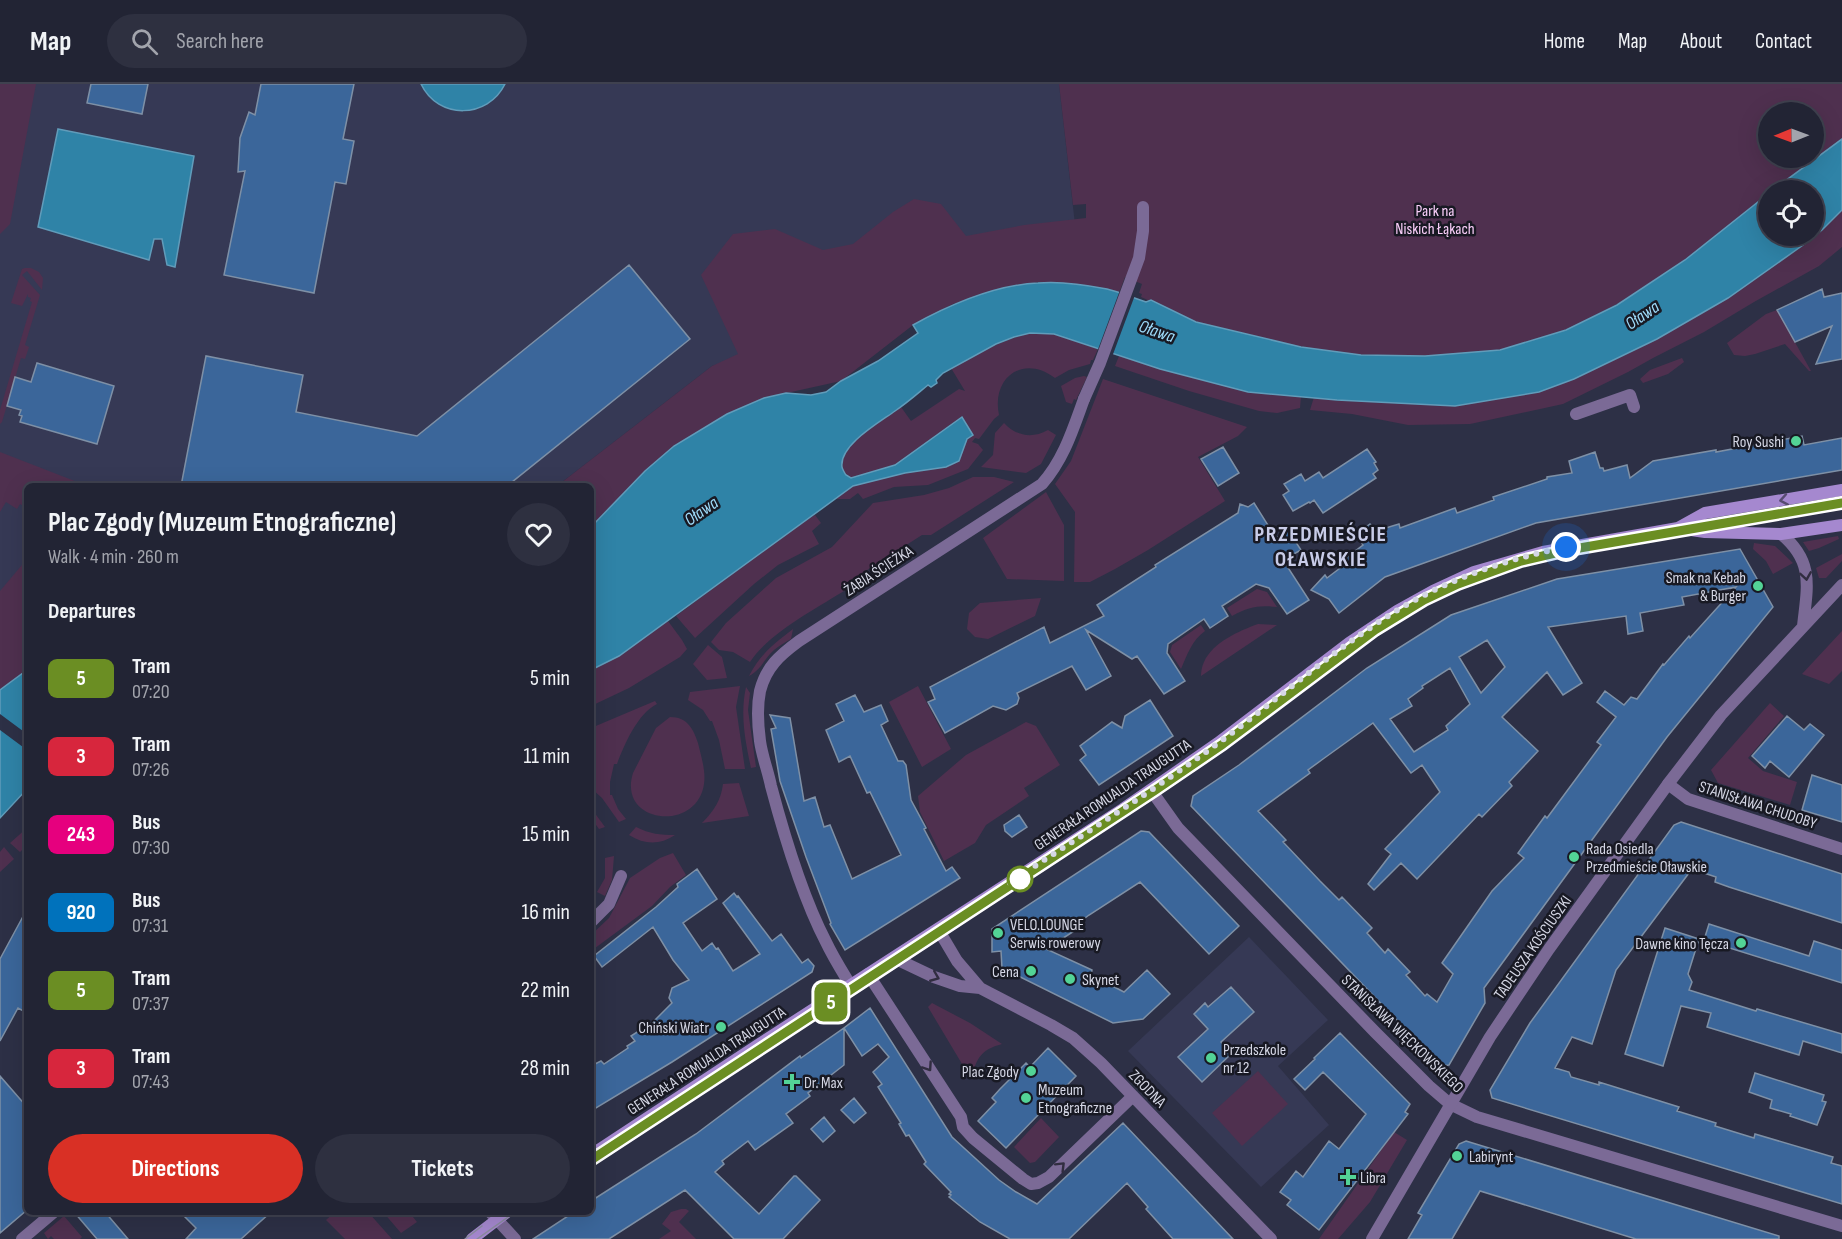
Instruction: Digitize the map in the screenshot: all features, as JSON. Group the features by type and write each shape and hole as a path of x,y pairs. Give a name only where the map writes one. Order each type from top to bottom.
{"main road":[{"name":"GENERAŁA ROMUALDA TRAUGUTTA","path":"1678,528 1705,513 1842,490"},
{"name":"GENERAŁA ROMUALDA TRAUGUTTA","path":"594,1153 1151,790 1218,743 1349,643 1397,611 1433,591 1474,572 1543,552 1678,528 1705,532 1781,534 1842,525"},
{"path":"472,1239 493,1216"}],"street":[{"name":"ŻABIA ŚCIEŻKA","path":"851,986 825,941 816,920 802,884 772,788 760,741 760,690 767,672 777,657 1042,484 1053,471 1062,457 1132,280 1142,245 1143,207"},
{"path":"1576,414 1630,394 1634,407"},
{"path":"1781,534 1804,564 1808,582 1803,626"},
{"name":"TADEUSZA KOŚCIUSZKI","path":"1372,1239 1490,1037 1533,971 1668,784 1727,708 1842,585"},
{"name":"STANISŁAWA CHUDOBY","path":"1668,784 1688,799 1842,849"},
{"name":"STANISŁAWA WIĘCKOWSKIEGO","path":"1151,790 1178,828 1206,858 1392,1049 1450,1104 1477,1117 1842,1226"},
{"path":"594,919 609,904 621,876"},
{"name":"ZGODNA","path":"938,929 954,956 980,988"},
{"name":"ZGODNA","path":"894,958 960,986 980,988 1052,1024 1072,1038 1101,1063 1271,1239"},
{"path":"868,974 961,1117 963,1127 986,1151 1027,1182 1038,1183 1049,1177 1133,1096"},
{"path":"22,1239 50,1215"},
{"path":"493,1216 515,1239"}],"shaded area":[{"path":"0,84 1059,84 1077,242 712,366 561,483 24,483 24,576 0,603"},
{"name":"Przedszkole nr 12","path":"1249,937 1328,1020 1278,1066 1329,1125 1261,1187 1128,1051"}],"green space":[{"path":"0,84 36,84 10,224 0,234"},
{"name":"Park na Niskich Łąkach","path":"1059,84 1842,84 1842,139 1824,152 1824,102 1758,102 1758,168 1803,168 1787,180 1758,180 1758,202 1685,260 1621,302 1566,330 1500,350 1426,356 1361,355 1301,347 1196,322 1141,297 1142,294 1139,293 1142,284 1125,277 1119,293 1105,289 1039,282 999,289 953,304 913,325 841,381 764,398 727,414 674,446 645,471 594,524 594,483 561,483 712,366 738,354 701,275 733,234 775,229 823,250 853,244 893,212 914,199 941,204 966,236 1024,225 1086,218 1086,204 1073,205"},
{"path":"1842,210 1842,247 1819,266 1704,332 1563,404 1470,424 1408,425 1352,414 1310,410 1314,397 1387,402 1506,396 1539,392 1574,379 1657,339 1728,298 1802,246 1824,246 1824,228"},
{"path":"22,269 39,272 43,278 42,290 27,271 22,275 40,295 25,345 29,347 25,359 21,358 0,424 0,410 32,302 28,294 22,306 11,303"},
{"path":"1777,310 1811,371 1785,344 1745,356 1734,355 1727,343 1766,314"},
{"path":"1030,333 1054,334 1098,349 1090,364 1069,370 1055,378 1032,368 1012,373 1000,390 999,415 979,439 975,438 972,442 978,444 983,450 968,469 928,485 894,487 863,499 858,493 850,499 837,499 843,483 843,459 847,450 865,431 901,407 911,421 959,389 965,391 951,368 999,343"},
{"path":"1119,356 1248,392 1301,396 1300,408 1277,413 1259,411 1189,391 1115,366"},
{"path":"1682,358 1684,362 1668,374 1643,383 1640,379 1650,370"},
{"path":"1084,376 1087,377 1076,400 1074,399 1072,404 1066,402 1061,386"},
{"path":"1103,379 1247,427 1238,436 1198,457 1225,501 1115,569 1090,582 1074,582 1075,512 1055,484 1071,461"},
{"path":"1004,423 1014,431 1025,435 1036,435 1048,430 1056,435 1041,464 1026,473 981,467 993,455 995,433"},
{"path":"0,452 80,483 24,483 24,506 20,504 17,509 6,502 0,512"},
{"path":"973,477 994,477 1014,482 931,535 922,535 850,581 847,589 781,631 750,662 733,652 719,650 711,642 726,623 776,578 832,547 873,503 924,495 949,488"},
{"path":"1046,492 1064,525 1064,581 1007,579 983,538"},
{"path":"815,515 821,523 812,531 819,544 778,565 695,638 676,616 791,530"},
{"path":"1838,536 1839,539 1809,551 1803,542"},
{"path":"1754,543 1775,546 1793,563 1773,574 1766,561 1753,549"},
{"path":"1842,554 1842,561 1826,578 1819,578 1816,568"},
{"path":"24,563 24,672 0,690 0,591"},
{"path":"1257,589 1267,592 1277,607 1254,607 1232,616 1227,608"},
{"path":"1041,598 1035,616 988,639 975,637 967,629 969,613 980,603"},
{"path":"668,621 687,649 680,657 629,688 594,705 594,668 619,656"},
{"path":"1258,624 1277,625 1201,676 1208,655 1220,643"},
{"path":"1201,625 1205,631 1193,643 1181,669 1170,652 1172,645"},
{"path":"793,629 791,639 774,650 749,676 763,655"},
{"path":"1842,631 1842,671 1829,684 1802,674"},
{"path":"708,645 722,657 727,678 707,680 693,664"},
{"path":"740,686 736,707 745,769 725,769 712,721 703,710 688,700 690,692"},
{"path":"918,686 951,749 922,767 889,702"},
{"path":"746,687 750,693 748,710 756,767 751,768 743,717"},
{"path":"655,701 657,704 650,708 638,722 617,764 614,764 610,795 626,819 619,822 594,791 594,727"},
{"path":"1770,703 1784,716 1748,758 1763,771 1797,782 1790,805 1718,783 1711,770"},
{"path":"670,717 685,721 694,733 703,763 704,784 698,800 688,810 674,816 660,816 647,812 636,803 631,790 633,773 656,728"},
{"path":"1026,722 1036,726 1060,765 1024,788 1029,796 986,825 975,843 944,861 920,812 918,796 966,755"},
{"path":"739,783 749,816 702,823 716,805 723,784"},
{"path":"594,812 605,827 599,829 594,822"},
{"path":"636,827 655,834 675,835 664,841 641,841 629,835"},
{"path":"24,831 24,848 20,852 10,843"},
{"path":"4,847 14,859 0,872 0,852"},
{"path":"673,853 686,875 670,887 652,906 594,949 594,932 609,918 630,878 660,858"},
{"path":"614,856 612,880 605,896 597,892 605,878 605,858"},
{"path":"932,1003 970,1023 1002,1044 989,1049 980,1056 971,1079 928,1007"},
{"path":"1258,1071 1288,1104 1242,1146 1212,1113"},
{"path":"1041,1118 1059,1137 1035,1162 1030,1163 1014,1147"},
{"path":"1394,1132 1407,1140 1370,1202 1338,1239 1319,1239"},
{"path":"681,1209 689,1211 679,1222 696,1239 659,1239 671,1231 662,1224 671,1212"},
{"path":"332,1215 371,1215 392,1239 345,1239 326,1220"},
{"path":"386,1215 411,1215 417,1222 401,1233"},
{"path":"64,1216 82,1237 80,1239 54,1239 51,1236 48,1239 44,1233"}],"water":[{"path":"421,84 505,84 497,96 487,104 463,111 439,104 429,96"},
{"path":"58,129 194,156 175,267 167,265 162,239 154,239 149,260 38,227"},
{"path":"1842,139 1842,210 1824,228 1824,180 1787,180 1803,168 1824,168 1824,152"},
{"name":"Oława","path":"1758,202 1758,246 1802,246 1728,298 1657,339 1574,379 1539,392 1455,406 1337,400 1248,392 1160,369 1054,334 1030,333 1014,337 996,344 943,373 936,380 937,383 931,387 928,385 853,443 843,459 842,467 846,475 851,478 895,465 962,417 973,435 967,439 959,461 946,467 905,473 853,486 619,656 594,668 594,524 645,471 674,446 727,414 764,398 786,393 811,395 826,392 878,361 918,333 913,325 973,297 1005,287 1046,283 1072,284 1107,289 1146,302 1151,300 1196,322 1301,347 1361,355 1425,356 1500,350 1566,330 1617,305 1685,260"},
{"path":"24,672 24,792 0,818 0,690"}],"pier":[{"path":"1120,290 1135,295 1112,357 1097,352"},
{"path":"0,714 24,732 24,748 0,730"}],"building":[{"path":"91,84 148,84 142,114 87,103"},
{"path":"261,84 354,84 343,139 354,141 346,184 335,182 314,293 224,275 245,171 238,172 240,138 249,112 255,115"},
{"path":"629,265 690,339 511,483 182,483 206,356 303,375 296,412 417,436"},
{"path":"1822,289 1824,297 1842,293 1842,359 1816,364 1832,326 1795,342 1777,310"},
{"path":"37,363 114,386 97,444 20,422 21,410 7,406 15,377 31,382"},
{"path":"1802,436 1804,445 1842,438 1842,470 1536,523 1385,577 1339,613 1329,599 1311,590 1325,575 1327,578 1348,562 1346,558 1363,545 1356,534 1370,524 1376,531 1399,524 1400,528 1455,508 1457,513 1494,500 1493,497 1547,479 1547,477 1572,473 1569,461 1595,452 1600,468 1604,471 1627,465 1630,478 1653,461"},
{"path":"1223,447 1239,473 1218,486 1201,459"},
{"path":"1367,449 1376,462 1374,463 1378,470 1373,474 1376,478 1323,513 1314,500 1293,511 1283,495 1289,491 1284,484 1301,474 1305,481 1319,472 1323,478"},
{"path":"1254,503 1276,538 1288,530 1301,550 1283,560 1309,600 1287,614 1269,588 1256,584 1222,606 1228,616 1210,628 1204,619 1168,644 1167,653 1185,681 1164,694 1137,656 1132,659 1086,630 1111,676 1086,690 1072,666 1017,693 1019,698 1017,704 1006,710 993,706 945,733 928,702 935,699 930,687 1044,627 1050,643 1104,616 1097,605 1156,567 1155,565 1238,513 1240,504 1248,507"},
{"path":"1740,549 1773,607 1667,737 1484,988 1485,1003 1449,1065 1441,1066 1191,806 1193,796 1239,765 1367,668 1451,615 1557,579","holes":["1736,587 1663,664 1637,699 1631,697 1624,705 1605,691 1597,702 1616,717 1597,742 1601,745 1518,853 1524,858 1492,891 1442,963 1453,974 1437,1002 1427,994 1425,996 1406,975 1410,972 1388,949 1385,953 1367,933 1372,928 1342,897 1339,900 1320,881 1283,842 1286,840 1258,811 1310,773 1308,770 1373,723 1411,773 1422,765 1440,792 1385,849 1391,854 1368,884 1374,890 1401,863 1417,879 1479,814 1482,817 1512,786 1509,782 1538,751 1502,717 1547,672 1563,695 1582,683 1548,627 1626,616 1628,634 1643,631 1640,613 1684,605 1682,597","1487,640 1505,667 1481,693 1459,657","1450,668 1470,704 1446,726 1448,730 1414,752 1390,719 1412,706 1408,699 1423,688 1422,686"]},
{"path":"855,695 864,712 881,705 888,721 881,725 898,761 903,761 906,765 911,800 926,828 924,829 946,871 952,867 960,878 845,950 830,924 780,781 771,729 776,728 770,715 790,718 804,801 815,797 824,827 830,825 852,879 901,855 870,792 867,793 850,756 839,762 826,730 844,721 836,704"},
{"path":"1150,700 1173,736 1099,785 1080,760 1086,755 1080,746 1112,722 1122,728 1125,716"},
{"path":"1787,716 1804,730 1810,724 1824,735 1789,777 1770,761 1765,768 1752,756"},
{"path":"1812,775 1842,785 1842,822 1802,810"},
{"path":"1019,815 1027,827 1012,837 1005,831 1004,825"},
{"path":"1681,822 1842,874 1842,923 1715,882 1716,877 1692,869 1616,970 1592,1044 1572,1037 1555,1068 1569,1072 1571,1077 1599,1085 1599,1082 1679,1107 1677,1111 1716,1123 1715,1126 1754,1138 1755,1134 1833,1157 1831,1163 1842,1166 1842,1204 1492,1098 1490,1090 1530,1023 1674,825"},
{"path":"1141,831 1149,832 1239,926 1209,954 1140,882 1089,915 1077,924 1079,928 1046,949 1092,970 1091,975 1124,992 1147,970 1170,994 1143,1019 1113,1023 1002,968 1001,951 992,952 992,929"},
{"path":"697,869 717,899 683,923 702,951 712,943 716,949 718,948 733,971 760,954 723,903 734,893 772,941 781,934 802,963 808,959 814,966 812,972 594,1109 594,1064 601,1061 604,1064 628,1048 627,1046 635,1041 631,1036 653,1022 672,1003 669,998 672,988 689,980 673,960 653,927 602,967 594,956 656,907 678,887 677,884"},
{"path":"24,915 24,1011 18,1008 0,1041 0,959"},
{"path":"1709,924 1809,956 1814,941 1842,950 1842,983 1704,940"},
{"path":"1665,928 1699,939 1688,974 1692,982 1689,990 1842,1034 1842,1053 1803,1041 1799,1055 1707,1027 1711,1013 1681,1006 1663,1066 1625,1054"},
{"path":"1231,987 1254,1012 1221,1042 1232,1053 1202,1082 1178,1057 1208,1029 1194,1014 1205,1003 1208,1007"},
{"path":"870,1008 952,1137 999,1180 1016,1192 1037,1204 1123,1123 1233,1239 1173,1239 1146,1209 1148,1207 1127,1183 1069,1239 1010,1239 980,1222 949,1197 951,1192 924,1164 926,1162 909,1135 906,1136 899,1124 901,1123 878,1087 882,1084 873,1072 889,1057 878,1044 862,1056 844,1028"},
{"path":"844,1028 844,1065 808,1093 810,1096 786,1114 793,1123 755,1150 748,1141 722,1161 724,1164 715,1172 759,1214 796,1176 820,1200 783,1239 734,1239 685,1190 609,1239 533,1239 569,1215 594,1215 594,1199 696,1134 800,1056 801,1058"},
{"path":"1340,1033 1410,1104 1405,1112 1408,1114 1319,1230 1287,1205 1291,1200 1280,1192 1296,1171 1303,1177 1329,1141 1339,1149 1366,1114 1323,1072 1305,1090 1294,1079"},
{"path":"1048,1048 1076,1076 1006,1148 978,1121 996,1102 992,1098 1000,1089 1026,1063 1030,1067"},
{"path":"1755,1073 1824,1095 1822,1101 1826,1102 1817,1125 1770,1108 1772,1100 1749,1092"},
{"path":"0,1076 24,1104 24,1213 0,1233"},
{"path":"854,1098 866,1113 854,1123 841,1110"},
{"path":"824,1117 835,1131 823,1142 811,1129"},
{"path":"1466,1141 1779,1236 1779,1239 1636,1239 1480,1191 1452,1239 1408,1239 1422,1215 1418,1213 1459,1144"},
{"path":"77,1215 108,1215 128,1239 97,1239"},
{"path":"183,1215 268,1215 241,1239 186,1239 196,1228"}],"tram line":[{"path":"594,1158 1154,791 1223,744 1375,630 1443,590 1521,561 1568,550 1842,503"},
{"name":"5","path":"594,1158 1154,791 1223,744 1352,645 1403,612 1443,590 1507,565 1568,550 1842,503"},
{"path":"477,1239 511,1215"},
{"path":"465,1239 482,1226"}],"place":[{"name":"Roy Sushi","path":"1796,441"},
{"name":"Smak na Kebab & Burger","path":"1758,586"},
{"name":"Rada Osiedla Przedmieście Oławskie","path":"1574,857"},
{"name":"VELO.LOUNGE Serwis rowerowy","path":"998,933"},
{"name":"Dawne kino Tęcza","path":"1741,943"},
{"name":"Cena","path":"1031,971"},
{"name":"Skynet","path":"1070,979"},
{"name":"Chiński Wiatr","path":"721,1027"},
{"name":"Przedszkole nr 12","path":"1211,1058"},
{"name":"Plac Zgody","path":"1031,1071"},
{"name":"Dr. Max","path":"792,1082"},
{"name":"Muzeum Etnograficzne","path":"1026,1098"},
{"name":"Labirynt","path":"1457,1156"},
{"name":"Libra","path":"1348,1177"}],"district":[{"name":"PRZEDMIEŚCIE OŁAWSKIE","path":"1321,546"}],"route":[{"path":"1020,879 1009,883 1175,774 1349,643 1397,611 1474,572 1566,547"}]}
